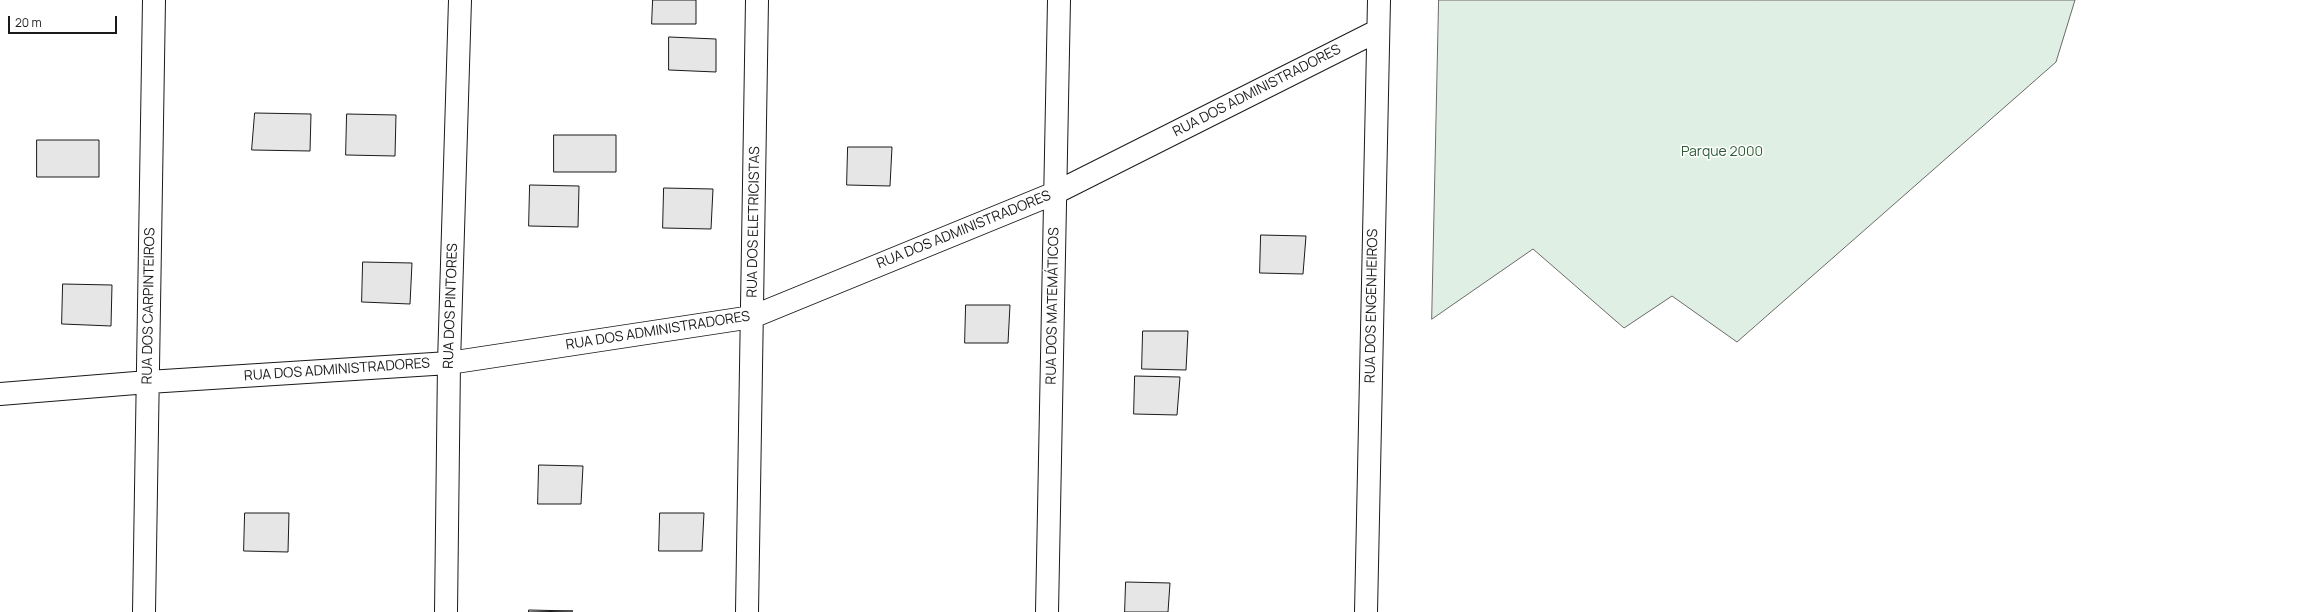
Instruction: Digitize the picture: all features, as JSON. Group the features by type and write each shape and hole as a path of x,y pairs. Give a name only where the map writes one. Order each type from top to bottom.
{"street":[{"name":"RUA DOS CARPINTEIROS","path":"144,612 154,0"},
{"name":"RUA DOS PINTORES","path":"446,612 449,363 460,0"},
{"name":"RUA DOS ELETRICISTAS","path":"747,612 758,0"},
{"name":"RUA DOS MATEMÁTICOS","path":"1047,612 1059,0"},
{"name":"RUA DOS ENGENHEIROS","path":"1366,612 1378,0"},
{"name":"RUA DOS ADMINISTRADORES","path":"0,394 148,382 449,363 752,317 1055,193 1377,31"}],"green space":[{"name":"Parque 2000","path":"1439,0 2075,0 2056,62 1737,342 1672,296 1624,328 1533,249 1432,319"}],"building":[{"path":"653,0 696,0 696,24 652,24"},
{"path":"669,37 716,39 716,72 669,70"},
{"path":"255,113 311,114 310,151 252,150"},
{"path":"347,114 396,115 395,156 346,155"},
{"path":"554,135 616,135 616,172 554,172"},
{"path":"37,140 99,140 99,177 37,177"},
{"path":"848,147 892,147 890,186 847,185"},
{"path":"530,185 579,186 578,227 529,226"},
{"path":"664,188 713,189 711,229 663,228"},
{"path":"1261,235 1306,236 1303,274 1260,273"},
{"path":"363,262 412,263 410,304 362,302"},
{"path":"63,284 112,285 111,326 62,324"},
{"path":"966,305 1010,305 1008,343 965,343"},
{"path":"1143,331 1188,331 1186,370 1142,369"},
{"path":"1135,376 1180,377 1177,415 1134,414"},
{"path":"539,465 583,466 581,504 538,504"},
{"path":"245,513 289,513 288,552 244,551"},
{"path":"660,513 704,513 702,551 659,551"},
{"path":"1126,582 1170,583 1168,612 1125,612"},
{"path":"529,610 573,611 529,612"}]}
